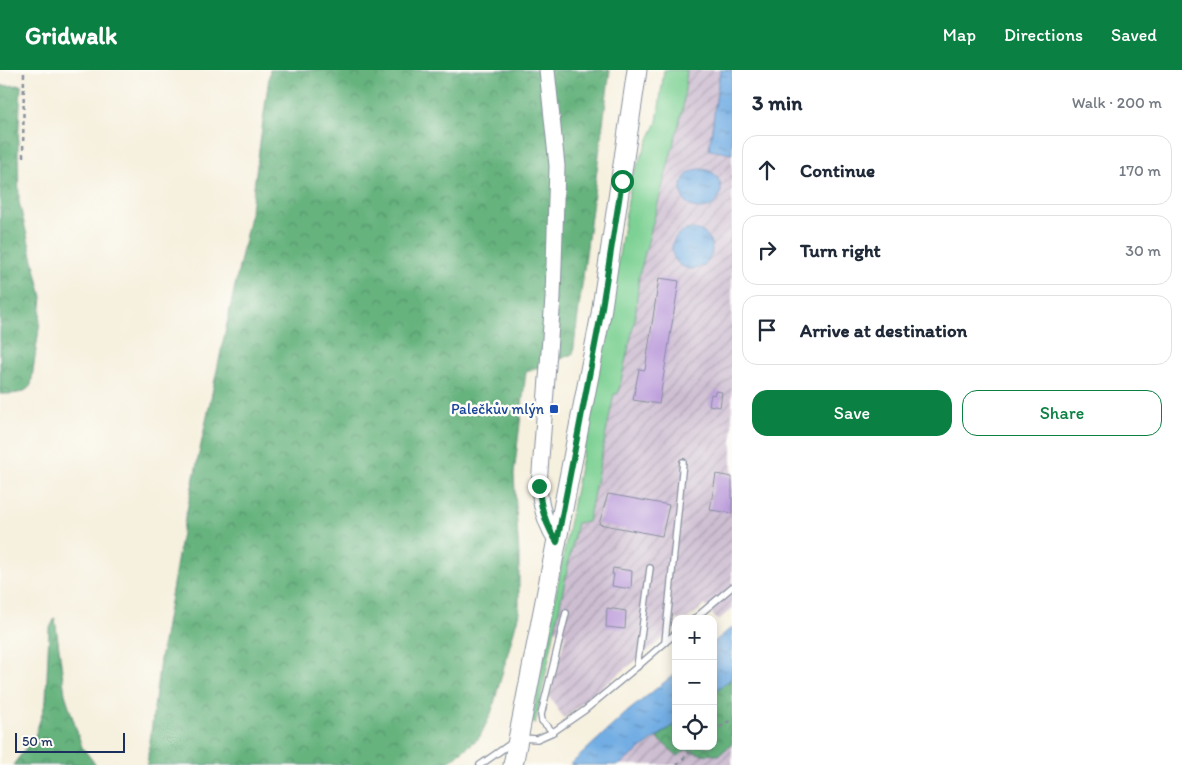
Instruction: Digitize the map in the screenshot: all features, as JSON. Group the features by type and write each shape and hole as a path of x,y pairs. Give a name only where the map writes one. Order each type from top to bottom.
{"main road":[{"path":"513,765 601,314 637,70"}],"street":[{"path":"547,70 557,166 553,298 540,498 546,524 557,542"}],"lane":[{"path":"665,642 684,462"},
{"path":"637,667 650,568"},
{"path":"699,615 732,587"},
{"path":"554,732 542,721 541,715 566,613"},
{"path":"480,765 519,738 536,739 554,732 585,710 672,636"}],"path":[{"path":"22,157 24,70"},
{"path":"717,729 732,719"},
{"path":"677,765 692,750"}],"shaded area":[{"path":"687,70 732,70 732,608 718,621 717,615 713,615 705,605 692,615 672,615 672,631 564,718 549,697 566,634 554,630 577,522 588,522 614,394 635,319 639,276 683,108"},
{"path":"657,738 678,756 686,750 701,754 719,755 732,744 732,765 619,765"}],"green space":[{"path":"270,70 610,70 573,354 526,372 514,474 519,557 519,613 491,714 479,738 445,765 147,765 160,660 181,538 250,216"},
{"path":"664,70 687,70 683,108 639,276 635,319 618,394 614,394 588,522 577,523 535,725 532,721 613,292 632,176 657,122"},
{"path":"21,85 18,144 19,202 42,297 31,385 25,391 13,394 0,394 0,86"},
{"path":"55,618 65,694 82,747 96,765 13,765 35,736 46,701 49,630"},
{"path":"732,678 732,744 719,755 701,754 686,750 717,750 717,690"},
{"path":"672,726 672,750 686,750 678,756 657,738"}],"water":[{"path":"720,70 732,70 732,154 709,150"},
{"path":"701,169 715,175 721,189 715,203 701,209 687,203 681,189 687,175"},
{"path":"692,229 706,235 712,249 706,263 692,269 678,263 672,249 678,235"},
{"path":"732,627 732,678 717,690 717,660 717,640"},
{"path":"672,676 672,726 619,765 570,765 627,712"}],"building":[{"path":"659,278 679,281 659,404 633,400 639,369 645,370"},
{"path":"715,391 722,392 720,407 709,405 711,394 714,395"},
{"path":"716,474 732,477 732,513 710,510"},
{"path":"608,494 669,505 662,536 599,524"},
{"path":"613,568 632,571 631,589 612,586"},
{"path":"607,608 626,611 625,629 606,627"}],"place":[{"name":"Palečkův mlýn","path":"554,409"}],"route":[{"path":"539,486 542,511 546,524 557,542 601,314 622,181"}]}
